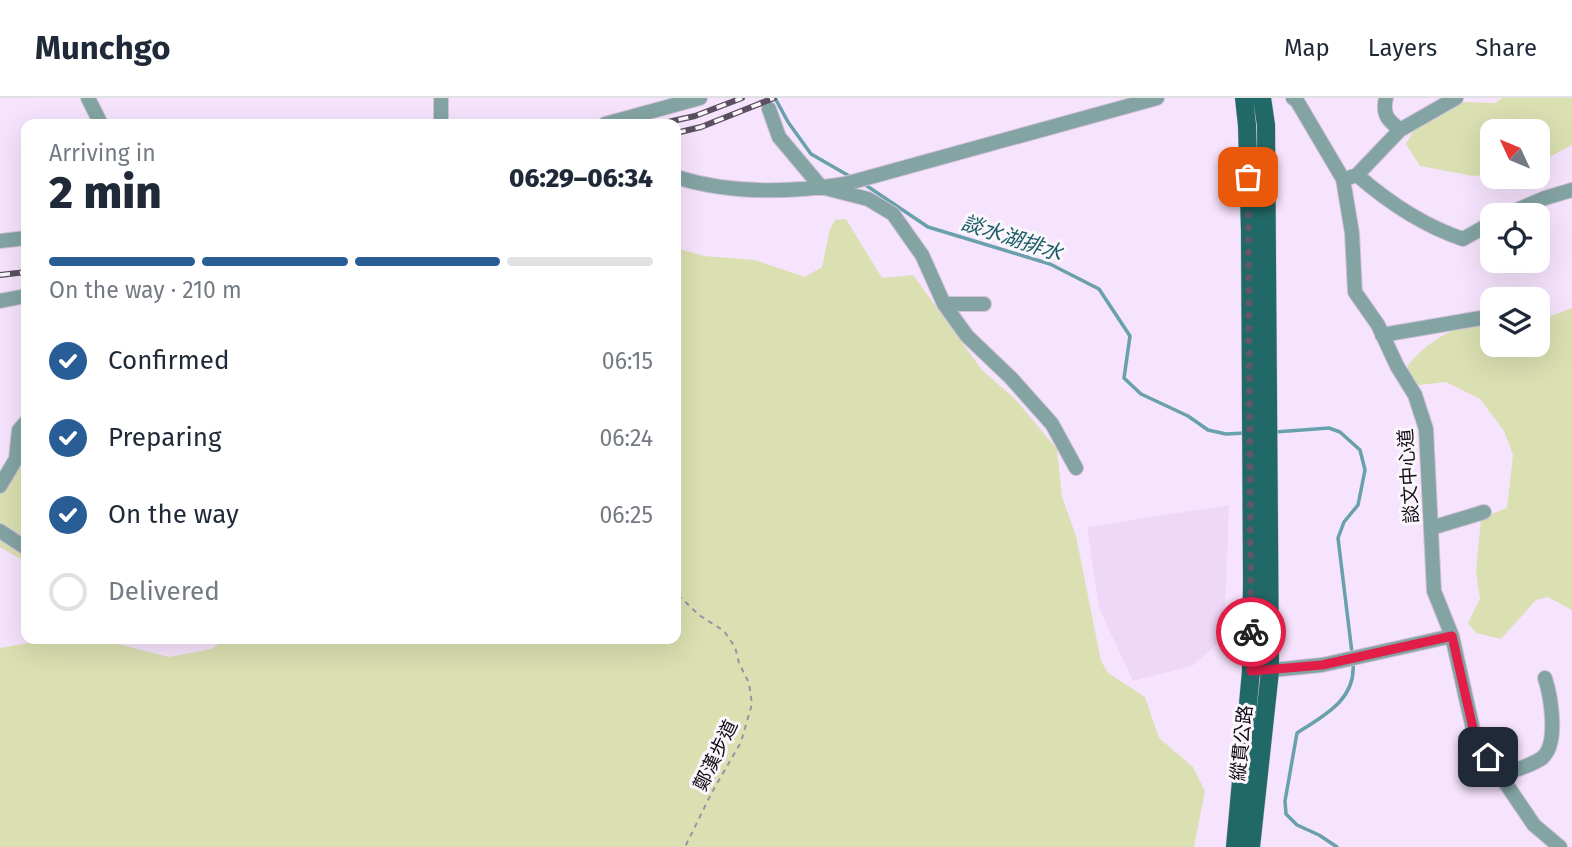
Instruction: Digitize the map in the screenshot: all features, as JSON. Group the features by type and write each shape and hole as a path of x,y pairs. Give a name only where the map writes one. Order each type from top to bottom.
{"main road":[{"path":"1244,98 1259,388"},
{"path":"1259,388 1266,125 1262,98"},
{"name":"縱貫公路","path":"1251,847 1270,671 1261,580 1259,388"},
{"name":"縱貫公路","path":"1235,847 1261,580"}],"street":[{"path":"88,98 98,119"},
{"path":"441,98 441,119"},
{"path":"623,119 699,98"},
{"path":"681,179 701,185 748,191 845,184 1157,98"},
{"name":"談文中心道","path":"1293,98 1350,177 1355,292 1415,395 1426,429 1434,591 1452,636 1475,737 1534,825 1560,847"},
{"path":"1386,98 1383,111 1386,118 1400,130"},
{"path":"1456,98 1400,130 1350,177 1436,230 1463,239 1480,229"},
{"path":"769,109 779,137 821,187 868,199 893,214 922,255 944,304 967,336 1011,378 1052,424 1076,468"},
{"path":"1533,203 1572,190"},
{"path":"0,241 21,239"},
{"path":"0,300 21,297"},
{"path":"944,304 984,304"},
{"path":"1382,335 1480,318"},
{"path":"0,486 16,459 21,428"},
{"path":"1431,528 1484,512"},
{"path":"0,531 21,545"},
{"path":"1251,671 1322,665 1452,636"},
{"path":"1501,776 1541,758 1548,750 1551,737 1551,698 1545,678"}],"path":[{"name":"鄭漢步道","path":"681,598 699,615 724,631 735,647 749,683 752,704 741,742 711,793 685,847"}],"shaded area":[{"path":"1229,505 1224,638 1192,666 1133,681 1099,608 1087,527"}],"green space":[{"path":"1502,98 1572,98 1572,145 1550,157 1550,119 1480,119 1480,175 1473,176 1420,166 1406,144 1419,120 1439,101 1495,103"},
{"path":"846,219 882,278 913,275 982,370 1014,398 1057,449 1062,497 1076,536 1101,661 1108,673 1145,697 1159,738 1193,767 1205,791 1194,847 0,847 0,648 22,644 118,644 169,657 211,649 219,644 681,644 681,249 704,256 755,260 805,277 822,267 830,229 835,220"},
{"path":"1572,308 1572,610 1548,597 1536,600 1501,639 1476,633 1468,623 1480,599 1476,573 1481,518 1507,508 1513,455 1504,431 1480,399 1446,382 1419,385 1407,378 1408,365 1446,334 1480,324 1480,357 1550,357 1551,316"},
{"path":"21,458 21,559 0,547 0,486"}],"waterway":[{"name":"談水湖排水","path":"775,98 811,154 851,177"},
{"name":"談水湖排水","path":"864,184 928,227 1050,264 1099,289 1130,336 1124,378 1141,394 1188,416 1208,430 1226,434 1246,433"},
{"name":"談水湖排水","path":"1275,432 1329,428 1340,432 1360,450 1365,470 1358,505 1344,522 1338,538 1352,653"},
{"name":"談水湖排水","path":"1337,847 1297,825 1286,814 1285,801 1297,733 1336,706 1349,688 1353,677 1353,664"}],"tunnel":[{"path":"765,98 769,109"}],"railway":[{"path":"681,119 742,98"},
{"path":"681,132 701,127 774,98"},
{"path":"0,275 21,273"}],"way so far":[{"path":"1248,177 1251,632"}],"route":[{"path":"1251,632 1251,671 1322,665 1452,636 1475,737 1488,757"}]}
